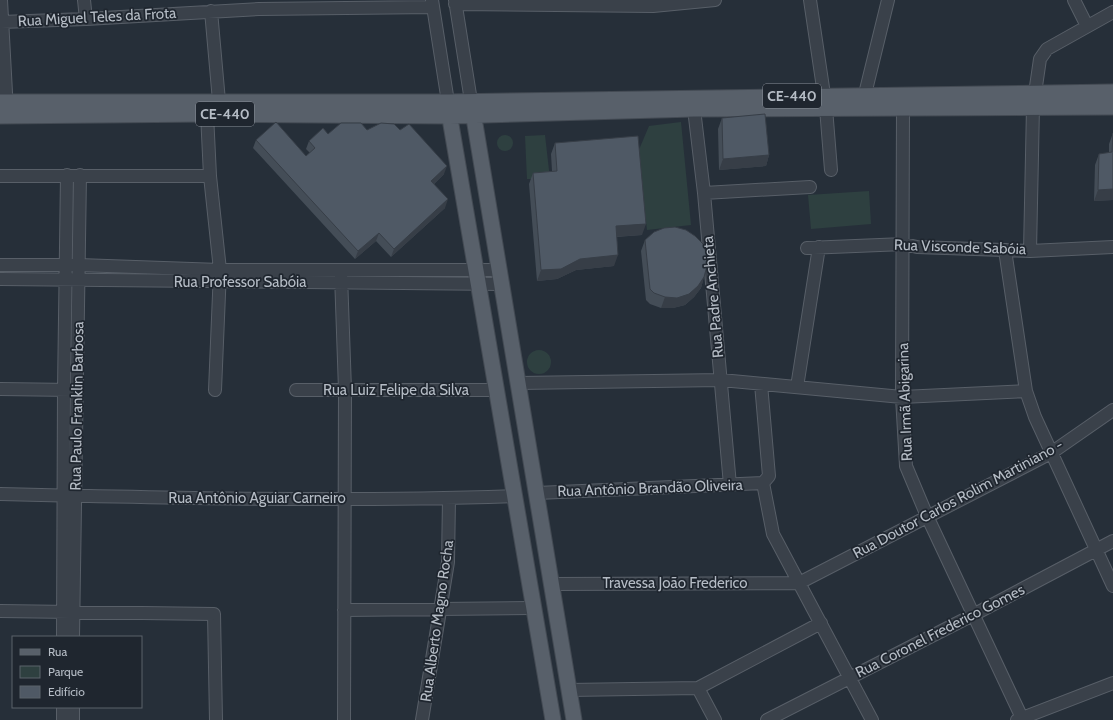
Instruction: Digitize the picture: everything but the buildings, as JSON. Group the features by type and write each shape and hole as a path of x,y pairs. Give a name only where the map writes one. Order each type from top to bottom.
{"main road":[{"name":"CE-440","path":"3,109 207,114 825,102 1035,92 1113,92"},
{"name":"CE-440","path":"3,109 66,103 219,101 449,109"},
{"name":"CE-440","path":"865,101 903,108 1113,107"},
{"name":"CE-440","path":"473,108 694,109 825,102"},
{"path":"473,108 574,720"},
{"path":"449,109 479,277 532,608 553,720"},
{"path":"508,460 530,457"}],"street":[{"path":"1,0 3,109"},
{"path":"84,0 86,19"},
{"path":"473,108 455,2 637,3 670,5 715,0"},
{"path":"810,0 825,102 832,170"},
{"path":"865,101 888,0"},
{"path":"1074,0 1087,26"},
{"path":"432,3 449,109"},
{"name":"Rua Miguel Teles da Frota","path":"1,22 86,19 211,11 258,5 432,3"},
{"path":"211,11 219,101"},
{"path":"1030,251 1034,107 1040,59 1047,49 1113,12"},
{"name":"Rua Irmã Abigarina","path":"903,108 904,244 902,397 906,466 927,516 1020,719"},
{"name":"Rua Padre Anchieta","path":"694,109 704,193 730,486"},
{"path":"207,114 210,176 220,270 215,390"},
{"name":"Rua Paulo Franklin Barbosa","path":"67,175 73,265 77,391 70,427"},
{"name":"Rua Paulo Franklin Barbosa","path":"73,265 80,175"},
{"path":"0,176 210,176"},
{"path":"704,193 810,187"},
{"name":"Rua Visconde Sabóia","path":"797,388 813,248 904,244 917,247 1030,251 1113,247"},
{"path":"1005,250 1026,392 1035,417 1113,586"},
{"name":"Rua Professor Sabóia","path":"0,265 73,265 220,270 342,282 479,277"},
{"path":"342,270 345,390 344,720"},
{"name":"Rua Professor Sabóia","path":"0,279 220,283 261,275 342,270 479,277"},
{"path":"479,277 500,277"},
{"name":"Rua Paulo Franklin Barbosa","path":"63,636 68,612 70,496 70,427 64,390 73,280"},
{"path":"519,383 721,380 902,397 1026,392"},
{"path":"761,384 769,476 763,483 773,534 872,720"},
{"path":"0,389 77,391"},
{"name":"Rua Luiz Felipe da Silva","path":"296,390 496,390"},
{"name":"Rua Doutor Carlos Rolim Martiniano -","path":"799,583 1051,452 1113,410"},
{"name":"Rua Antônio Brandão Oliveira","path":"537,493 730,486 763,483"},
{"name":"Rua Antônio Aguiar Carneiro","path":"0,494 345,498 449,498 514,496"},
{"name":"Rua Alberto Magno Rocha","path":"422,720 450,546 449,498"},
{"name":"Rua Coronel Frederico Gomes","path":"767,720 973,615 1113,541"},
{"name":"Travessa João Frederico","path":"551,584 799,583"},
{"path":"344,610 532,608"},
{"path":"0,611 214,614 216,720"},
{"name":"Rua Paulo Franklin Barbosa","path":"68,612 73,636"},
{"path":"569,690 698,688 821,623"},
{"path":"1020,719 1113,683"},
{"path":"698,688 715,720"},
{"path":"63,708 63,720"},
{"path":"73,708 73,720"}],"green space":[{"path":"681,122 691,225 647,230 638,152 649,126"},
{"path":"502,135 508,135 513,140 511,149 508,151 502,151 497,146 497,140"},
{"path":"545,135 550,179 527,179 525,136"},
{"path":"869,191 871,224 811,229 808,195"},
{"path":"539,350 548,353 551,362 548,371 539,374 530,371 527,362 530,353"}]}
